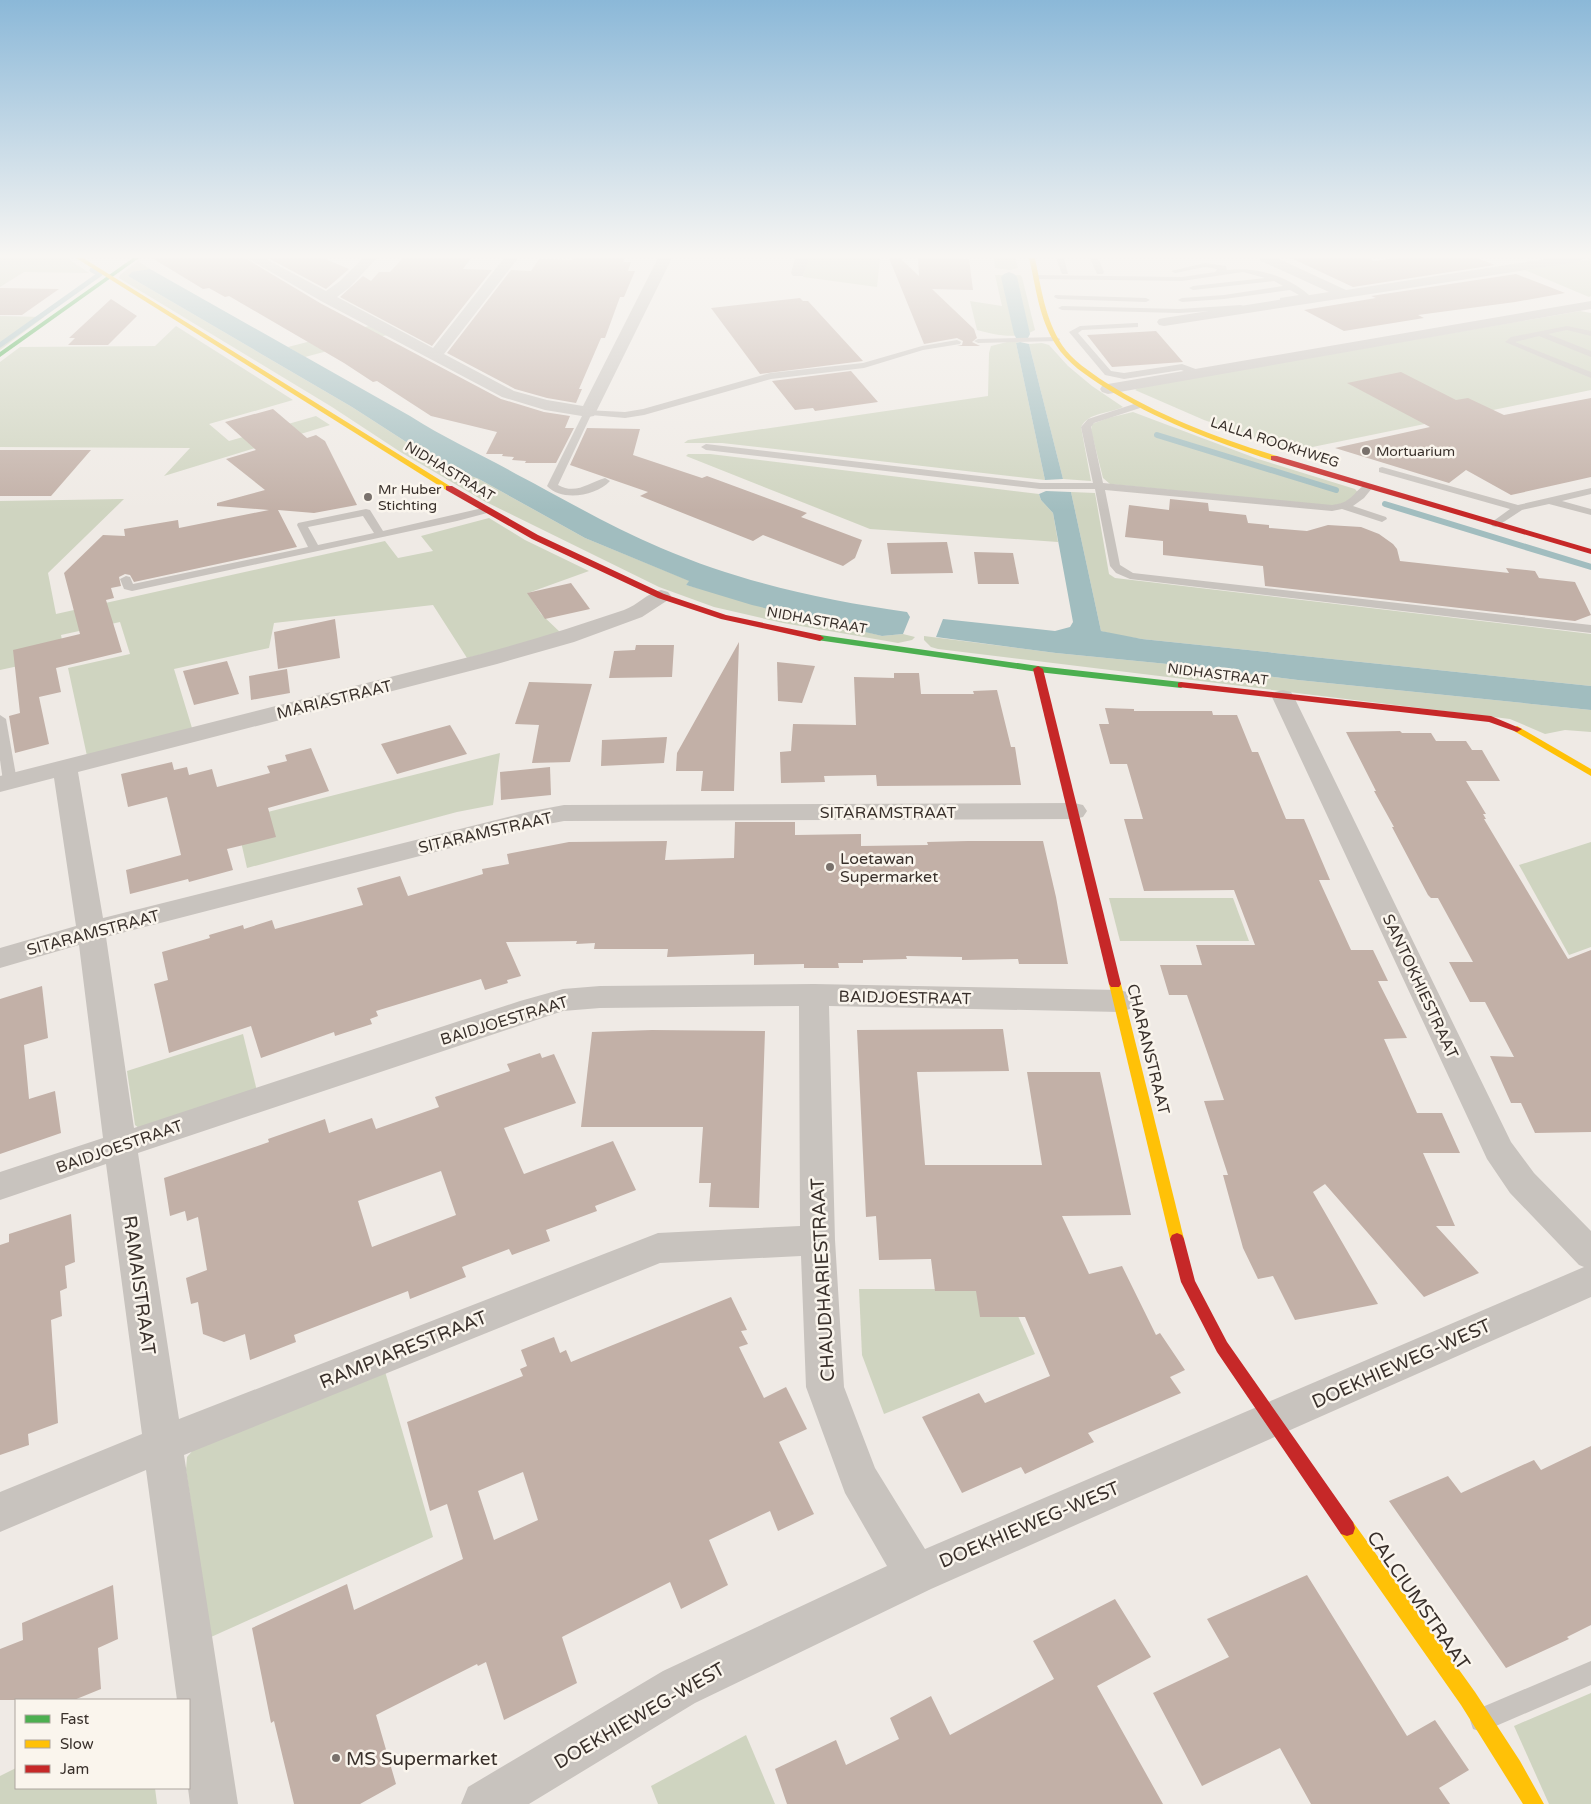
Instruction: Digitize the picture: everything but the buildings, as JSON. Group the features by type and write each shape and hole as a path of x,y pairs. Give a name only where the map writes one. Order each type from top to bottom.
{"street":[{"path":"0,355 18,342"},
{"name":"NIDHASTRAAT","path":"214,342 425,474 535,537 661,596 724,617 780,630 1038,669 1491,719 1510,725 1537,739 1591,773"},
{"path":"412,342 508,394 545,405 588,412 623,342"},
{"path":"435,354 446,342"},
{"name":"LALLA ROOKHWEG","path":"1059,342 1075,363 1108,389 1170,422 1230,444 1368,487 1591,552"},
{"path":"1108,389 1380,342"},
{"name":"MARIASTRAAT","path":"5,783 470,664 566,637 635,613 661,596"},
{"name":"CHARANSTRAAT","path":"1038,669 1188,1282 1222,1346 1271,1420"},
{"name":"SANTOKHIESTRAAT","path":"1283,697 1499,1150 1522,1183 1591,1254"},
{"name":"RAMAISTRAAT","path":"65,767 91,931 214,1804"},
{"name":"SITARAMSTRAAT","path":"0,958 91,931 532,819 564,813 1074,811"},
{"name":"BAIDJOESTRAAT","path":"0,1186 563,1000 600,996 814,995 1120,1000"},
{"name":"CHAUDHARIESTRAAT","path":"814,995 818,1240 825,1387 859,1479 916,1574"},
{"name":"RAMPIARESTRAAT","path":"0,1512 164,1444 658,1248 818,1240"},
{"name":"DOEKHIEWEG-WEST","path":"485,1804 679,1687 916,1574 1591,1280"},
{"name":"CALCIUMSTRAAT","path":"1271,1420 1482,1720 1512,1765 1534,1804"}],"lane":[{"path":"605,481 590,490 571,494 560,491 552,486 588,412 625,416 770,376 864,365 922,348 956,342"},
{"path":"1082,342 1108,373 1124,376 1182,367 1198,373"},
{"path":"1509,342 1591,375"},
{"path":"1561,342 1591,354"},
{"path":"1138,406 1091,421 1086,427 1115,566 1130,576 1591,628"},
{"path":"706,447 1040,486 1099,486 1332,508 1345,507 1356,502 1368,487"},
{"path":"1382,470 1518,508"},
{"path":"1496,524 1518,508 1591,491"},
{"path":"1548,500 1591,512"},
{"path":"1345,507 1382,519"},
{"path":"126,579 128,587 132,588 487,510"},
{"path":"314,548 302,525 366,512 380,534"},
{"path":"0,720 5,783"},
{"path":"1482,1720 1591,1673"}],"green space":[{"path":"0,342 10,342 0,350"},
{"path":"159,342 202,342 293,400 209,424 229,441 316,416 330,425 164,476 190,448 0,447 0,362 20,347 155,346"},
{"path":"225,342 241,342 352,407 442,465 479,479 585,538 690,581 686,585 882,636 903,634 915,637 912,640 898,643 783,623 714,607 659,587 484,501 402,453 332,407"},
{"path":"307,342 360,342 305,357 288,347"},
{"path":"1006,342 1019,342 1016,343 1045,480 722,443 684,443 688,440 988,396 989,353 991,346"},
{"path":"1399,342 1591,342 1591,390 1293,451 1204,420 1135,390 1140,387"},
{"path":"1042,343 1049,345 1068,366 1092,386 1123,407 1094,416 1084,422 1081,427 1091,481 1063,479 1029,344"},
{"path":"1133,412 1258,459 1355,489 1359,494 1348,502 1332,506 1110,484 1103,478 1091,430 1092,424"},
{"path":"688,454 710,454 1039,494 1041,500 1053,513 1058,542 870,529 686,456"},
{"path":"1071,492 1095,493 1109,574 1115,578 1591,634 1591,686 1142,639 1101,631"},
{"path":"124,499 48,573 56,614 385,541 398,558 433,551 421,536 489,518 525,540 589,571 528,593 541,614 562,634 467,658 433,605 274,623 269,648 174,669 192,728 87,756 68,668 130,654 120,622 61,635 65,656 0,670 0,501"},
{"path":"924,636 1298,680 1591,710 1591,732 1565,730 1545,734 1510,719 938,649 931,647 924,640"},
{"path":"500,753 493,805 457,812 247,868 236,820"},
{"path":"1591,842 1591,947 1569,955 1519,865"},
{"path":"1109,898 1233,898 1249,941 1120,941"},
{"path":"243,1034 257,1091 140,1129 135,1125 127,1071"},
{"path":"859,1289 1006,1289 1035,1354 884,1414 862,1355"},
{"path":"384,1368 433,1537 211,1637 186,1470 187,1457 195,1448"},
{"path":"1591,1693 1591,1804 1549,1804 1514,1726"},
{"path":"746,1735 775,1804 658,1804 651,1786"},
{"path":"15,1768 15,1789 155,1789 157,1804 0,1804 0,1776"}],"water":[{"path":"241,342 279,342 436,432 588,513 661,548 721,571 751,580 844,602 907,612 910,617 903,634 882,636 752,605 686,585 689,581 585,538 479,479 442,465 352,407"},
{"path":"1016,343 1029,344 1063,479 1045,480"},
{"path":"1046,491 1071,492 1101,631 1142,639 1591,686 1591,710 1298,680 1188,666 1056,653 936,637 943,619 1055,631 1070,627 1073,622 1053,513 1041,500 1039,494"}],"waterway":[{"path":"0,345 4,342"},
{"path":"1157,435 1336,490"},
{"path":"1385,504 1591,567"}],"traffic: fast":[{"path":"0,355 18,342"},
{"path":"820,638 1038,669 1181,685"}],"traffic: slow":[{"path":"214,342 449,488"},
{"path":"1057,342 1067,355 1098,380 1140,405 1205,435 1274,458"},
{"path":"1517,729 1591,773"},
{"path":"1115,984 1177,1239"},
{"path":"1347,1528 1468,1698 1534,1804"}],"traffic: jam":[{"path":"1274,458 1591,552"},
{"path":"449,488 535,537 661,596 724,617 820,638"},
{"path":"1038,669 1115,984"},
{"path":"1181,685 1491,719 1517,729"},
{"path":"1177,1239 1188,1282 1222,1347 1347,1528"}],"place":[{"name":"Mortuarium","path":"1366,451"},
{"name":"Mr Huber Stichting","path":"368,497"},
{"name":"Loetawan Supermarket","path":"830,867"},
{"name":"MS Supermarket","path":"336,1758"}]}
